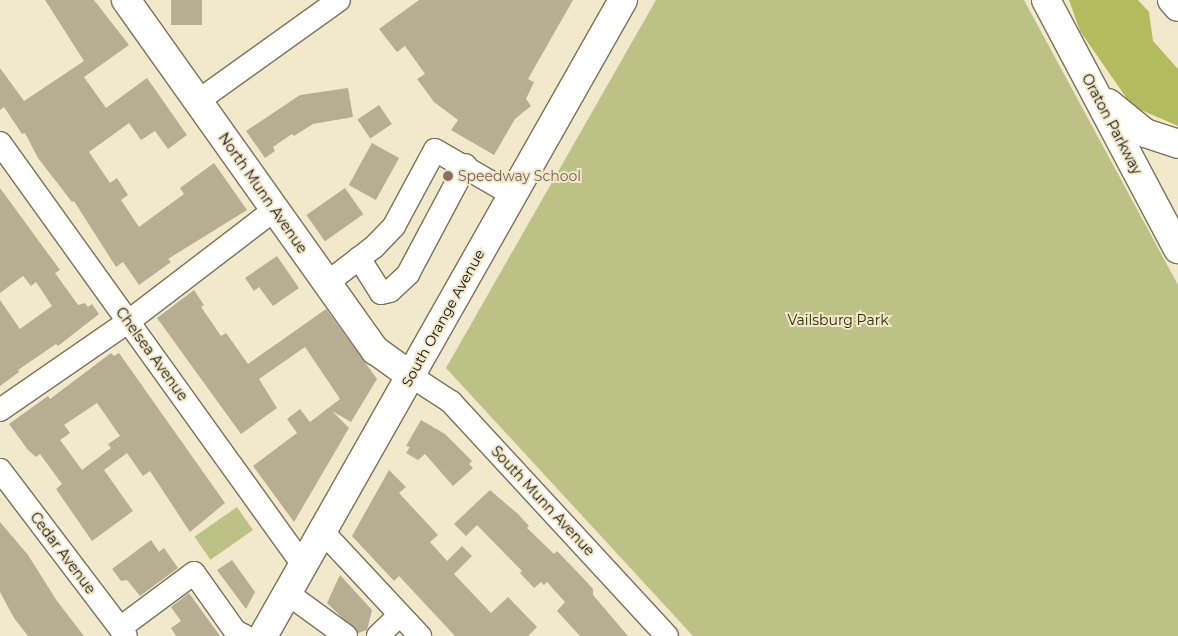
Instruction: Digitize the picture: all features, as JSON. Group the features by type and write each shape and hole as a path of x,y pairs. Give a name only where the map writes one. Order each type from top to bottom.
{"main road":[{"name":"North Munn Avenue","path":"126,0 274,210 381,356 410,376"},
{"name":"South Orange Avenue","path":"263,636 623,0"},
{"name":"Oraton Parkway","path":"1046,0 1093,88 1174,227"},
{"path":"1172,0 1178,7"},
{"path":"1093,88 1136,128 1155,138 1178,144"}],"street":[{"path":"198,100 339,0"},
{"name":"Chelsea Avenue","path":"0,143 303,565"},
{"path":"327,283 359,258 394,226 435,150 466,166 513,195"},
{"path":"359,258 381,293 390,291 408,274 466,166"},
{"path":"0,410 129,321 274,210"},
{"name":"South Munn Avenue","path":"410,376 451,402 667,636"},
{"name":"Cedar Avenue","path":"0,470 123,632"},
{"path":"322,531 420,636"},
{"path":"123,632 194,574 235,631 244,636"},
{"path":"287,594 346,636"},
{"path":"378,636 400,614"}],"green space":[{"name":"Vailsburg Park","path":"656,0 1024,0 1178,285 1178,636 693,636 446,368"},
{"path":"1069,0 1138,0 1149,12 1153,41 1178,69 1178,126 1132,106 1080,31"},
{"path":"237,507 253,530 210,560 194,537"}],"building":[{"path":"45,0 94,0 129,45 84,77 106,108 147,78 187,135 168,149 155,131 141,140 129,123 89,152 110,183 117,178 128,195 121,200 139,227 184,194 180,188 214,163 247,210 168,259 171,262 139,285 123,262 116,267 74,201 72,202 38,158 25,133 22,134 4,107 0,110 0,68 24,101 84,61"},
{"path":"171,0 202,0 202,25 171,25"},
{"path":"419,0 573,0 528,79 534,82 526,99 531,106 515,119 494,155 451,130 458,120 434,102 417,79 425,74 405,46 397,52 379,29"},
{"path":"348,88 353,117 313,124 294,136 292,134 273,147 275,151 265,158 246,131 300,95"},
{"path":"379,105 392,124 370,139 357,120"},
{"path":"372,143 399,158 376,200 349,185"},
{"path":"0,188 60,270 55,273 78,305 85,303 88,307 92,304 99,314 58,346 56,344 18,370 19,372 0,386 0,300 20,329 52,306 36,282 31,286 23,276 0,293"},
{"path":"345,188 363,214 325,241 306,215"},
{"path":"277,256 299,288 273,306 259,287 254,291 245,278"},
{"path":"194,290 204,305 201,307 221,336 226,333 248,364 326,309 377,379 351,422 332,411 349,428 294,522 253,466 297,433 287,419 300,409 310,422 340,399 305,347 259,379 277,408 241,434 157,318"},
{"path":"111,353 114,356 119,353 225,503 190,532 150,471 143,476 127,453 104,470 133,511 92,541 56,489 62,484 40,454 36,457 28,450 9,424 48,396 50,399","holes":["97,403 120,436 108,444 111,448 82,470 60,440 70,433 64,425"]},
{"path":"421,420 445,434 472,461 469,464 473,468 453,486 425,454 418,460 406,453 410,447 406,446"},
{"path":"389,470 406,487 399,493 438,535 430,542 447,561 462,546 472,556 454,574 491,613 508,597 537,627 528,636 455,636 399,576 394,581 352,536"},
{"path":"490,490 518,514 529,526 527,528 554,554 557,551 583,578 593,589 593,595 628,636 580,636 557,611 565,602 547,582 544,585 541,582 534,588 520,573 522,571 477,525 466,536 454,524"},
{"path":"0,522 28,555 57,601 84,636 28,636 14,618 0,592"},
{"path":"151,540 159,552 164,548 178,568 140,596 127,580 121,581 112,569"},
{"path":"232,560 255,592 246,609 217,570"},
{"path":"340,575 372,610 367,630 358,633 327,603"},
{"path":"189,593 220,636 176,636 171,628 181,621 171,607"}],"place":[{"name":"Speedway School","path":"448,176"}]}
